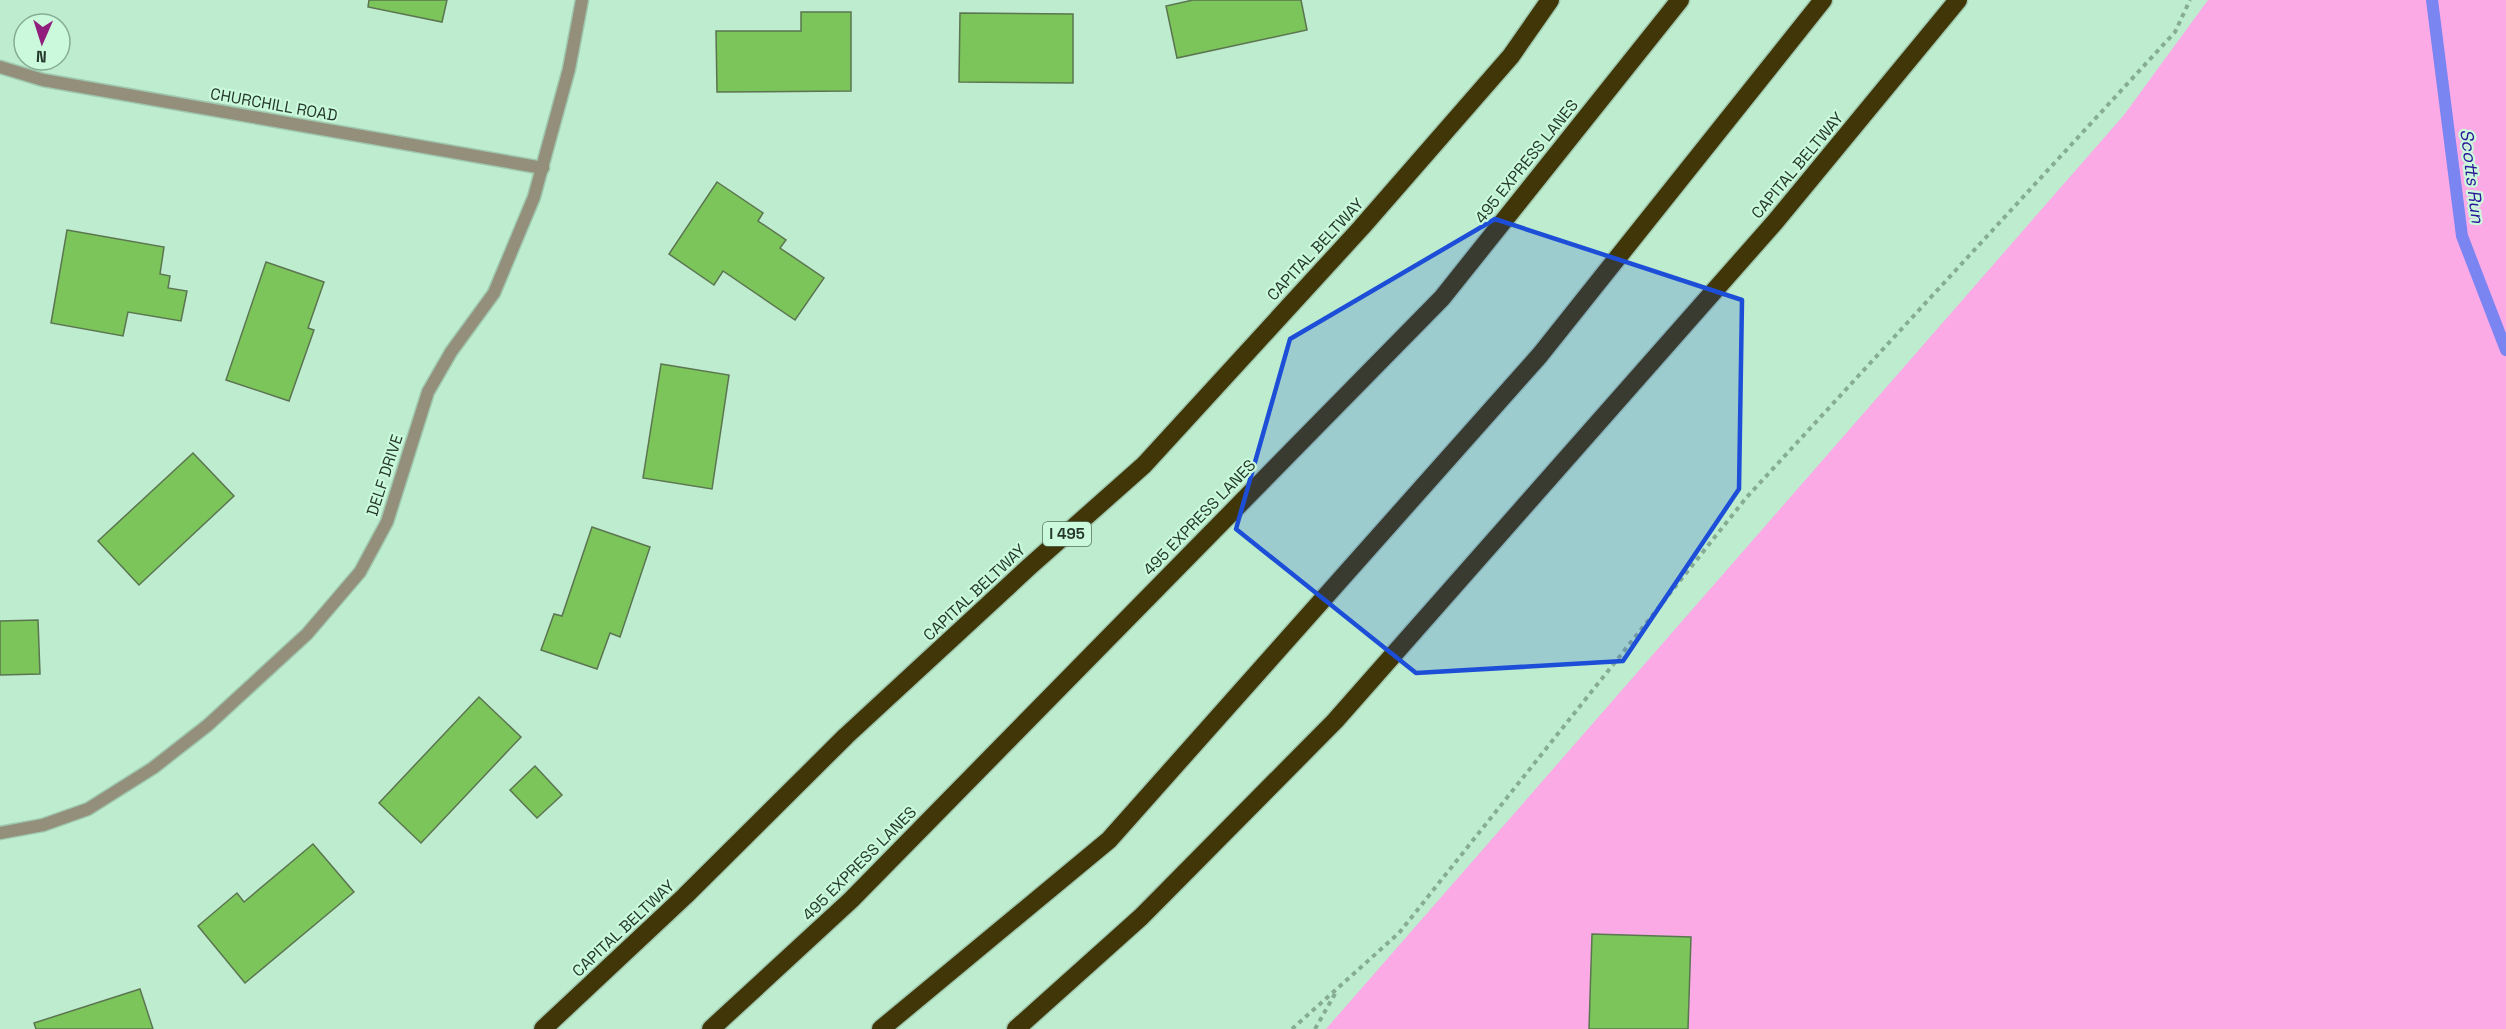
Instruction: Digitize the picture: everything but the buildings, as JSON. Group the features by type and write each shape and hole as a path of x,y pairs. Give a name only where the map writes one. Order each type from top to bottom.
{"highway":[{"name":"CAPITAL BELTWAY","path":"543,1029 685,896 846,736 1029,567 1144,465 1361,228 1466,108 1511,56 1550,0"},
{"name":"495 EXPRESS LANES","path":"711,1029 851,900 1442,298 1680,0"},
{"path":"881,1029 1109,840 1540,356 1823,0"},
{"name":"CAPITAL BELTWAY","path":"1016,1029 1141,917 1335,721 1775,222 1958,0"}],"street":[{"name":"DELF DRIVE","path":"0,833 44,825 88,809 153,768 207,725 307,634 360,572 387,522 428,392 450,352 494,293 543,168 569,69 582,0"},
{"name":"CHURCHILL ROAD","path":"0,67 44,80 543,168"}],"path":[{"path":"1292,1029 1399,933 1746,498 2175,32 2190,0"},
{"path":"1315,1029 1337,988"}],"highlighted area":[{"path":"1495,219 1742,300 1739,489 1623,661 1416,673 1236,529 1290,339"}],"shaded area":[{"path":"2208,0 2506,0 2506,1029 1326,1029 2124,115"}],"waterway":[{"name":"Scotts Run","path":"2432,0 2462,236 2506,350"}]}
